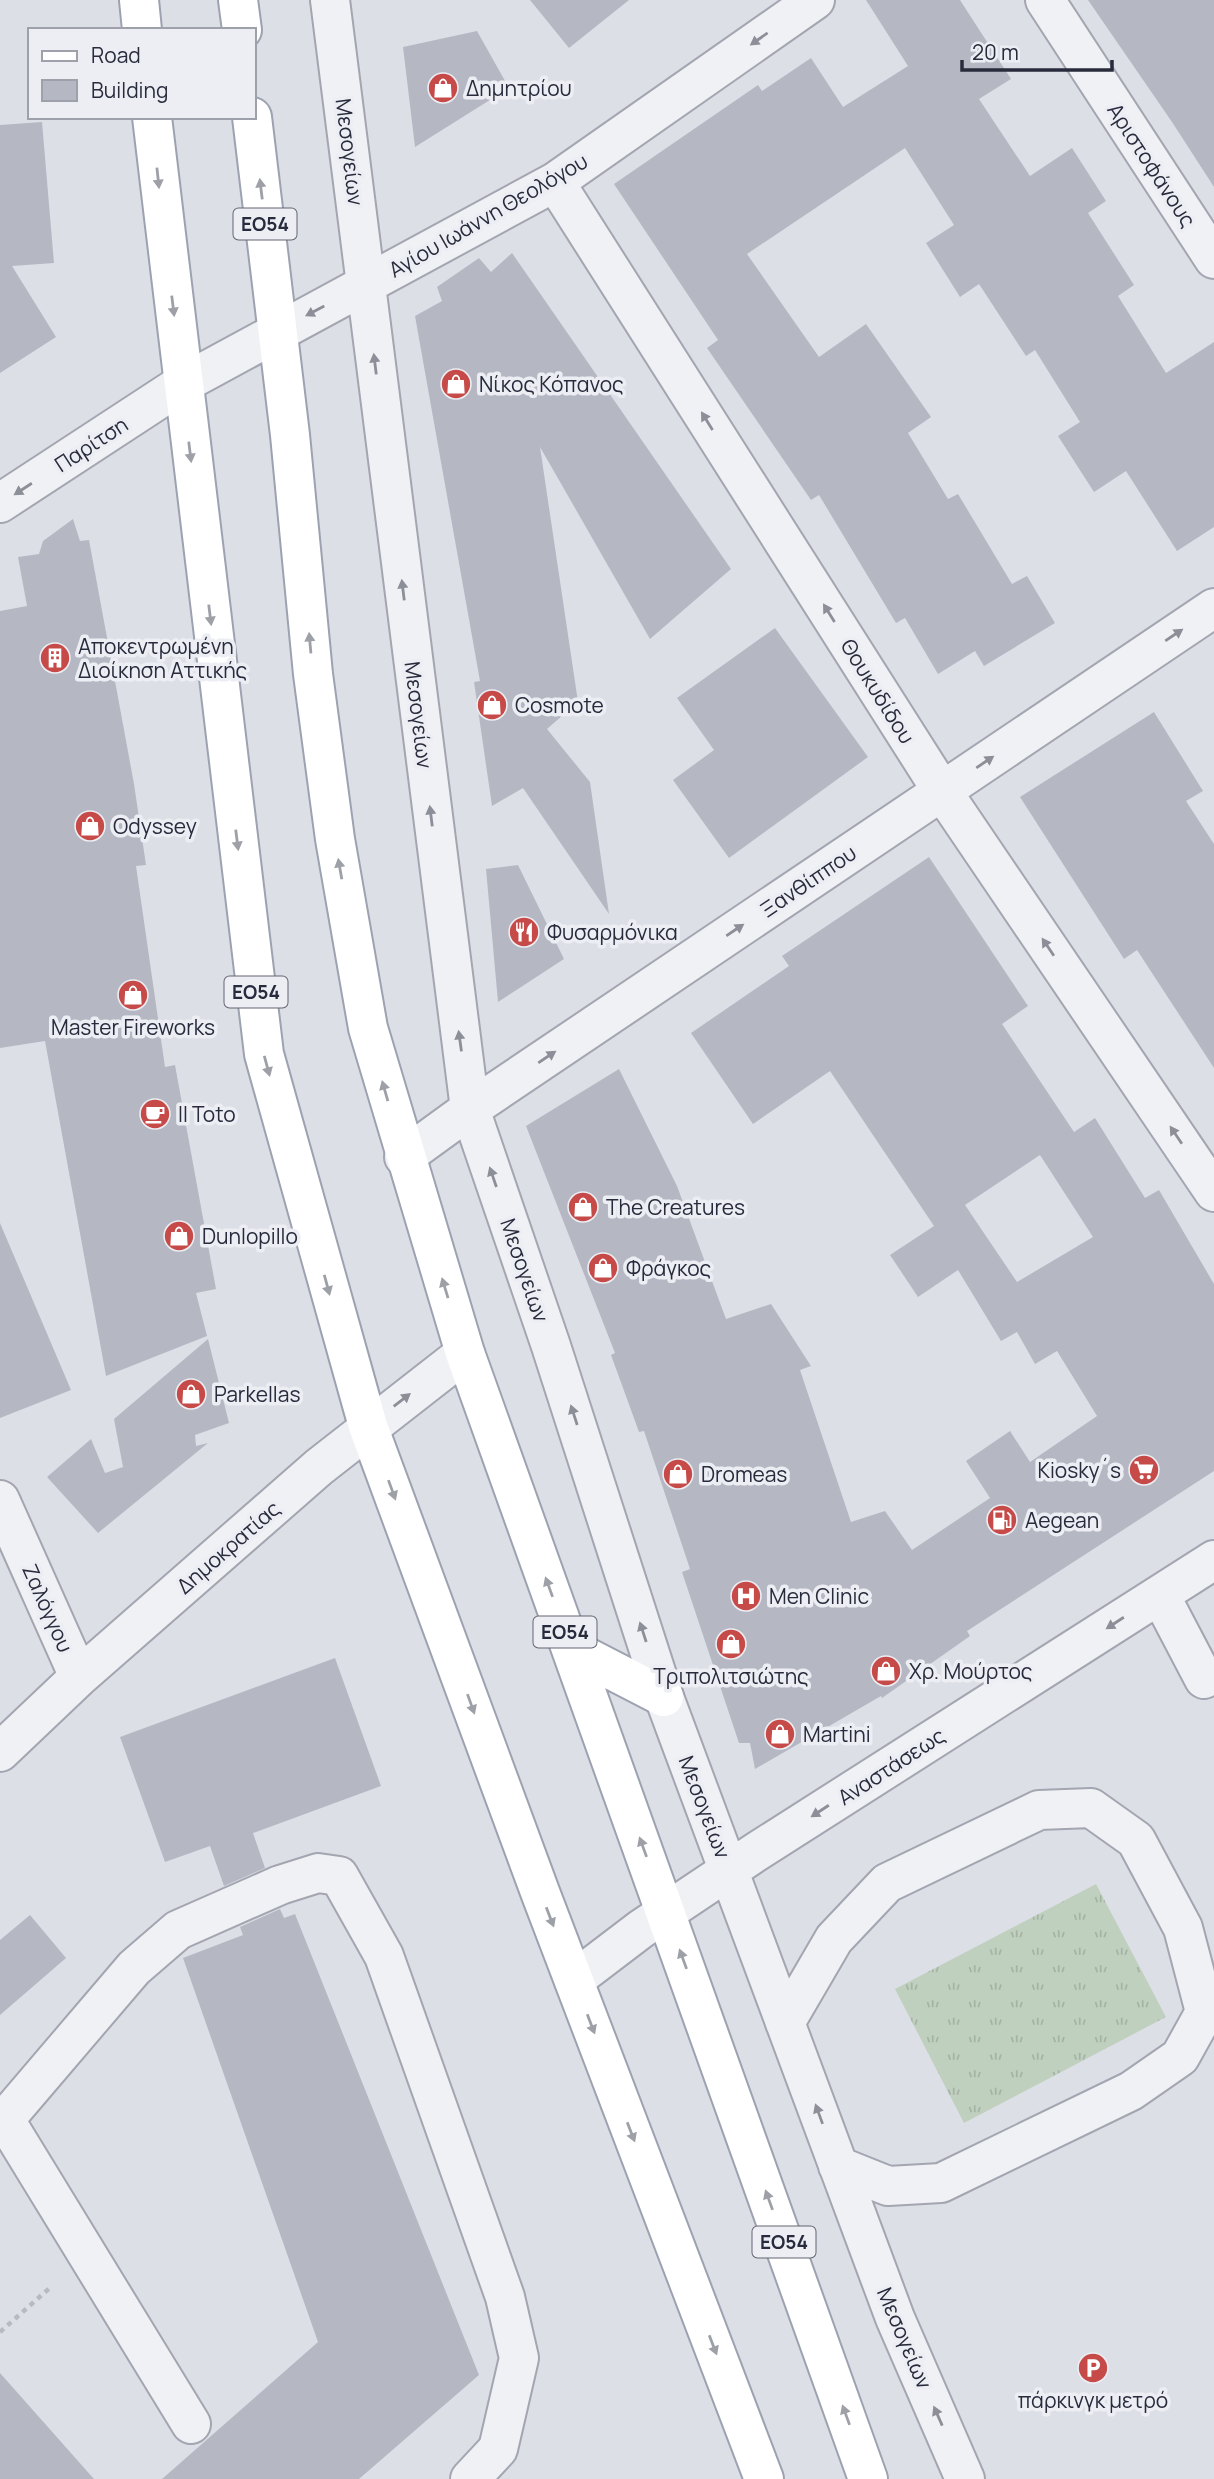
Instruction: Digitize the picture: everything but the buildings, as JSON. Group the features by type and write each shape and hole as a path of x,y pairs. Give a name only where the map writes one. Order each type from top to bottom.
{"main road":[{"path":"139,0 142,28"},
{"path":"238,0 242,28"},
{"name":"ΕΟ54","path":"152,119 264,1054 368,1426 574,1980 764,2479"},
{"name":"ΕΟ54","path":"253,119 279,330 311,659 335,839 368,1028 404,1157 465,1353 868,2479"},
{"path":"572,1649 664,1697"}],"street":[{"name":"Μεσογείων","path":"330,0 470,1109 551,1346 664,1697 895,2318 965,2479"},
{"name":"Αγίου Ιωάννη Θεολόγου","path":"182,384 555,182 815,0"},
{"name":"Αριστοφάνους","path":"1045,0 1214,259"},
{"name":"Θουκυδίδου","path":"555,182 942,791 1214,1192"},
{"name":"Παρίτση","path":"0,503 182,384"},
{"name":"Ξανθίππου","path":"404,1157 470,1109 1214,608"},
{"name":"Δημοκρατίας","path":"0,1752 79,1677 368,1426 465,1353"},
{"name":"Ζαλόγγου","path":"0,1500 79,1677"},
{"name":"Αναστάσεως","path":"574,1980 666,1912 729,1870 1214,1560"},
{"path":"1160,1595 1205,1679"},
{"path":"785,2023 834,1939 887,1883 1039,1810 1091,1808 1136,1840 1183,1928 1205,2012 1180,2057 1132,2091 942,2183 888,2186 838,2166"},
{"path":"191,2424 2,2122 134,1968 178,1930 280,1885 318,1873 339,1876 384,1956 505,2297 519,2358 498,2449 470,2479"}],"path":[{"path":"0,2332 87,2254"}],"green space":[{"path":"1096,1884 1166,2017 964,2123 895,1989"}],"place":[{"name":"Δημητρίου","path":"443,88"},
{"name":"Νίκος Κόπανος","path":"456,384"},
{"name":"Αποκεντρωμένη Διοίκηση Αττικής","path":"55,658"},
{"name":"Cosmote","path":"492,705"},
{"name":"Odyssey","path":"90,826"},
{"name":"Φυσαρμόνικα","path":"524,932"},
{"name":"Master Fireworks","path":"133,995"},
{"name":"Il Toto","path":"155,1114"},
{"name":"The Creatures","path":"583,1207"},
{"name":"Dunlopillo","path":"179,1236"},
{"name":"Φράγκος","path":"603,1268"},
{"name":"Parkellas","path":"191,1394"},
{"name":"Kiosky´s","path":"1144,1470"},
{"name":"Dromeas","path":"678,1474"},
{"name":"Aegean","path":"1002,1520"},
{"name":"Men Clinic","path":"746,1596"},
{"name":"Τριπολιτσιώτης","path":"731,1644"},
{"name":"Χρ. Μούρτος","path":"886,1671"},
{"name":"Martini","path":"780,1734"},
{"name":"πάρκινγκ μετρό","path":"1093,2368"}]}
